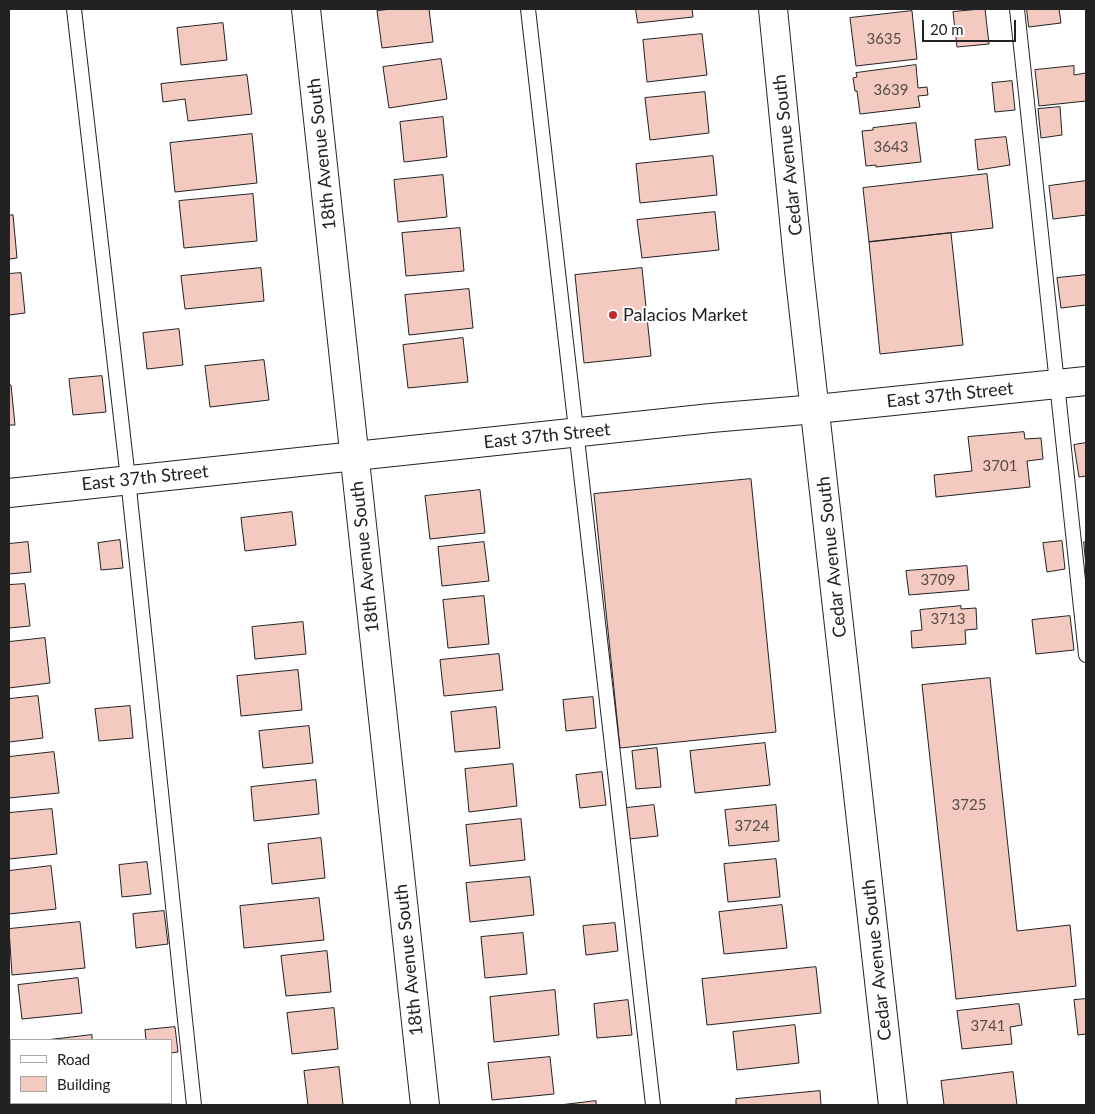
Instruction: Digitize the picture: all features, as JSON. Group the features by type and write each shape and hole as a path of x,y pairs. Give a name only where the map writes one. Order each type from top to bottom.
{"street":[{"name":"18th Avenue South","path":"306,9 425,1105"},
{"name":"Cedar Avenue South","path":"773,9 799,270 893,1105"},
{"name":"East 37th Street","path":"9,493 711,418 1086,381"}],"lane":[{"path":"74,9 128,480 194,1105"},
{"path":"528,9 653,1105"},
{"path":"1017,9 1086,655"}],"building":[{"path":"429,9 433,42 382,48 377,11"},
{"path":"636,9 692,9 693,17 638,23"},
{"path":"985,9 989,44 957,47 953,12"},
{"path":"1027,9 1059,9 1061,23 1029,27"},
{"path":"912,11 917,59 856,66 850,18"},
{"path":"223,23 227,60 181,65 177,28"},
{"path":"702,34 707,75 647,82 643,40"},
{"path":"441,59 447,99 389,108 383,67"},
{"path":"916,65 918,88 927,87 928,95 918,96 920,107 860,114 853,78 857,77 856,73"},
{"path":"1074,66 1074,75 1086,73 1086,101 1039,106 1035,70"},
{"path":"247,75 252,114 188,121 185,99 163,102 161,84"},
{"path":"1012,81 1015,110 995,112 992,83"},
{"path":"705,92 709,133 650,140 645,98"},
{"path":"1060,107 1062,135 1041,138 1038,109"},
{"path":"443,117 447,157 404,162 400,122"},
{"path":"916,123 921,162 876,167 876,165 866,166 862,131"},
{"path":"252,134 257,183 175,192 170,143"},
{"path":"1006,137 1010,165 978,170 975,140"},
{"path":"713,156 717,195 640,203 636,164"},
{"path":"987,174 993,228 869,242 863,188"},
{"path":"443,175 447,217 398,222 394,180"},
{"path":"1086,181 1086,215 1053,219 1049,186"},
{"path":"253,194 257,241 184,248 179,201"},
{"path":"715,212 719,250 642,258 637,220"},
{"path":"13,215 17,258 9,259 9,216"},
{"path":"460,228 464,271 406,276 402,233"},
{"path":"951,233 963,345 880,354 869,242"},
{"path":"261,268 264,301 185,309 181,276"},
{"name":"Palacios Market","path":"642,268 651,356 584,363 575,275"},
{"path":"21,273 25,313 9,315 9,274"},
{"path":"1086,275 1086,305 1061,308 1057,278"},
{"path":"469,289 473,328 409,335 405,295"},
{"path":"179,329 183,365 147,369 143,333"},
{"path":"463,338 468,382 408,388 403,345"},
{"path":"264,360 269,400 210,407 205,366"},
{"path":"102,376 106,412 73,415 69,379"},
{"path":"9,385 11,385 15,425 9,425"},
{"path":"1024,432 1025,439 1041,438 1043,459 1027,461 1030,487 936,497 934,475 972,471 968,437"},
{"path":"1086,443 1086,476 1079,477 1074,445"},
{"path":"751,479 776,732 620,748 594,494"},
{"path":"480,490 485,533 430,539 425,496"},
{"path":"292,512 296,545 245,551 241,518"},
{"path":"120,540 123,568 101,570 98,543"},
{"path":"1062,541 1065,569 1047,572 1043,543"},
{"path":"28,542 31,572 9,574 9,544"},
{"path":"484,542 489,581 442,586 438,547"},
{"path":"1084,542 1086,542 1086,565"},
{"path":"967,566 969,590 909,595 906,571"},
{"path":"25,584 30,626 9,628 9,585"},
{"path":"484,596 489,644 448,648 443,600"},
{"path":"961,606 961,609 976,608 977,629 965,630 966,644 912,648 911,631 922,630 920,610"},
{"path":"1070,616 1074,650 1036,654 1032,620"},
{"path":"303,622 306,654 255,659 252,627"},
{"path":"45,638 50,683 9,688 9,642"},
{"path":"499,654 503,690 444,696 440,660"},
{"path":"298,670 302,710 241,716 237,676"},
{"path":"990,678 1017,931 1070,925 1076,986 956,999 922,685"},
{"path":"38,696 43,738 9,742 9,699"},
{"path":"593,697 596,728 566,731 563,700"},
{"path":"130,706 133,738 99,741 95,709"},
{"path":"496,707 500,748 455,752 451,712"},
{"path":"309,726 313,763 263,768 259,731"},
{"path":"765,743 770,785 695,793 690,751"},
{"path":"657,748 661,787 636,789 632,751"},
{"path":"54,752 59,793 9,798 9,757"},
{"path":"513,764 517,806 469,812 465,769"},
{"path":"602,772 606,805 580,808 576,775"},
{"path":"316,780 319,814 254,821 251,787"},
{"path":"654,805 658,836 629,839 626,808"},
{"path":"776,805 779,841 729,846 725,810"},
{"path":"52,809 57,854 9,859 9,813"},
{"path":"521,819 525,860 470,866 466,825"},
{"path":"321,838 325,878 272,884 268,844"},
{"path":"776,859 780,897 728,902 724,864"},
{"path":"147,862 151,894 122,897 119,865"},
{"path":"51,866 56,909 9,914 9,871"},
{"path":"530,877 534,915 470,922 466,883"},
{"path":"319,898 324,940 244,948 240,906"},
{"path":"782,905 787,948 724,954 719,912"},
{"path":"164,911 168,944 136,948 133,914"},
{"path":"80,922 85,968 12,975 9,929"},
{"path":"615,923 618,951 586,955 583,926"},
{"path":"523,933 527,974 485,978 481,937"},
{"path":"327,951 331,992 286,996 281,956"},
{"path":"816,967 821,1013 707,1025 702,979"},
{"path":"78,978 82,1013 22,1019 18,985"},
{"path":"555,990 559,1035 494,1042 490,997"},
{"path":"1086,999 1086,1034 1078,1035 1074,1000"},
{"path":"628,1000 632,1035 597,1038 594,1004"},
{"path":"1019,1004 1022,1025 1010,1027 1012,1044 962,1049 957,1011"},
{"path":"334,1008 338,1049 292,1054 287,1013"},
{"path":"795,1025 799,1063 737,1070 733,1032"},
{"path":"175,1027 178,1052 172,1053 172,1039 146,1039 145,1030"},
{"path":"92,1035 92,1039 55,1039"},
{"path":"550,1057 554,1094 492,1100 488,1063"},
{"path":"339,1067 343,1105 308,1105 304,1071"},
{"path":"1013,1072 1017,1105 944,1105 941,1081"},
{"path":"820,1091 821,1105 736,1105 736,1099"},
{"path":"596,1101 596,1105 560,1105"},
{"path":"40,1104 100,1104 100,1105"}],"place":[{"name":"Palacios Market","path":"613,315"}]}
